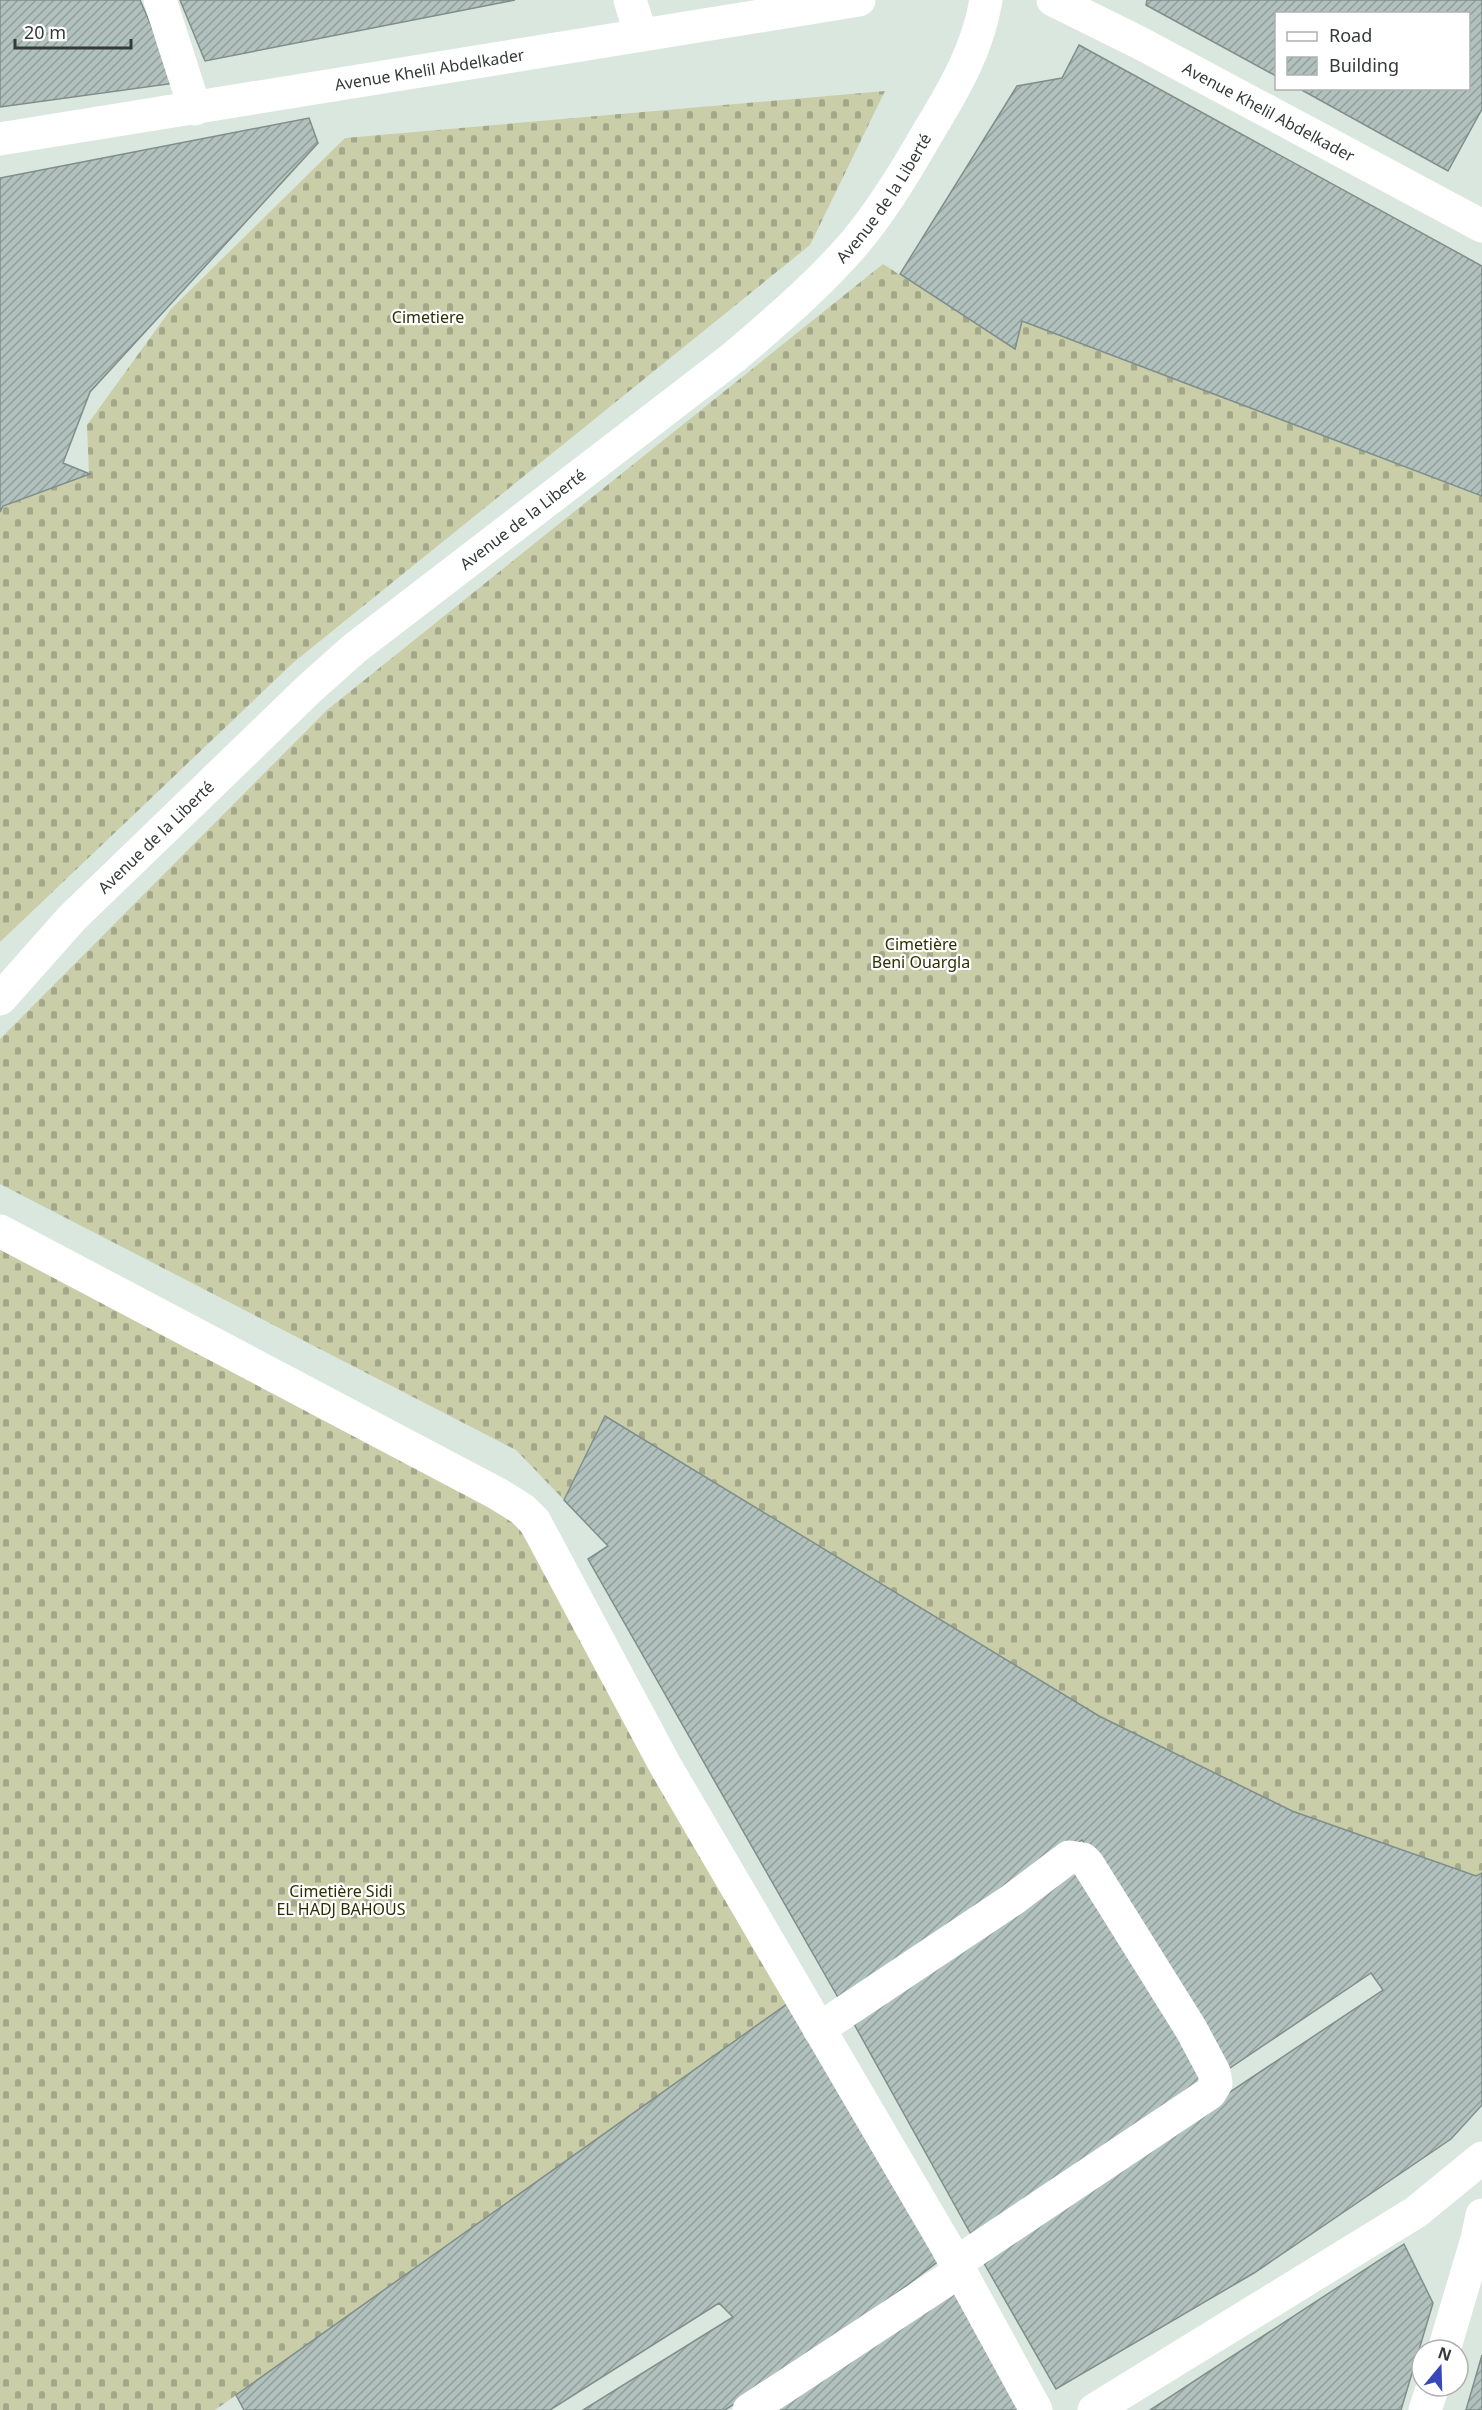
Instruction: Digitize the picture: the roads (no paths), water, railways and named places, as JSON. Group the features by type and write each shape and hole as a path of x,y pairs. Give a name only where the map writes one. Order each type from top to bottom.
{"street":[{"path":"160,0 195,109"},
{"path":"630,0 641,35"},
{"name":"Avenue Khelil Abdelkader","path":"0,139 859,0"},
{"name":"Avenue de la Liberté","path":"0,999 72,918 309,689 355,648 734,357 793,306 828,271 873,218 941,111 967,64 982,23 986,0"},
{"name":"Avenue Khelil Abdelkader","path":"1053,0 1140,43 1482,226"},
{"path":"0,1231 498,1494 522,1509 535,1522 665,1764 958,2267 1036,2410"},
{"path":"749,2410 1210,2093 1216,2083 1214,2072 1191,2029 1088,1864 1083,1859 1069,1857 1012,1900 819,2029"},
{"path":"1094,2410 1416,2212 1482,2158"},
{"path":"1448,2338 1477,2239 1482,2214"}],"park label":[{"name":"Cimetiere","path":"428,317"},
{"name":"Cimetière Beni Ouargla","path":"921,953"},
{"name":"Cimetière Sidi EL HADJ BAHOUS","path":"341,1900"}]}
